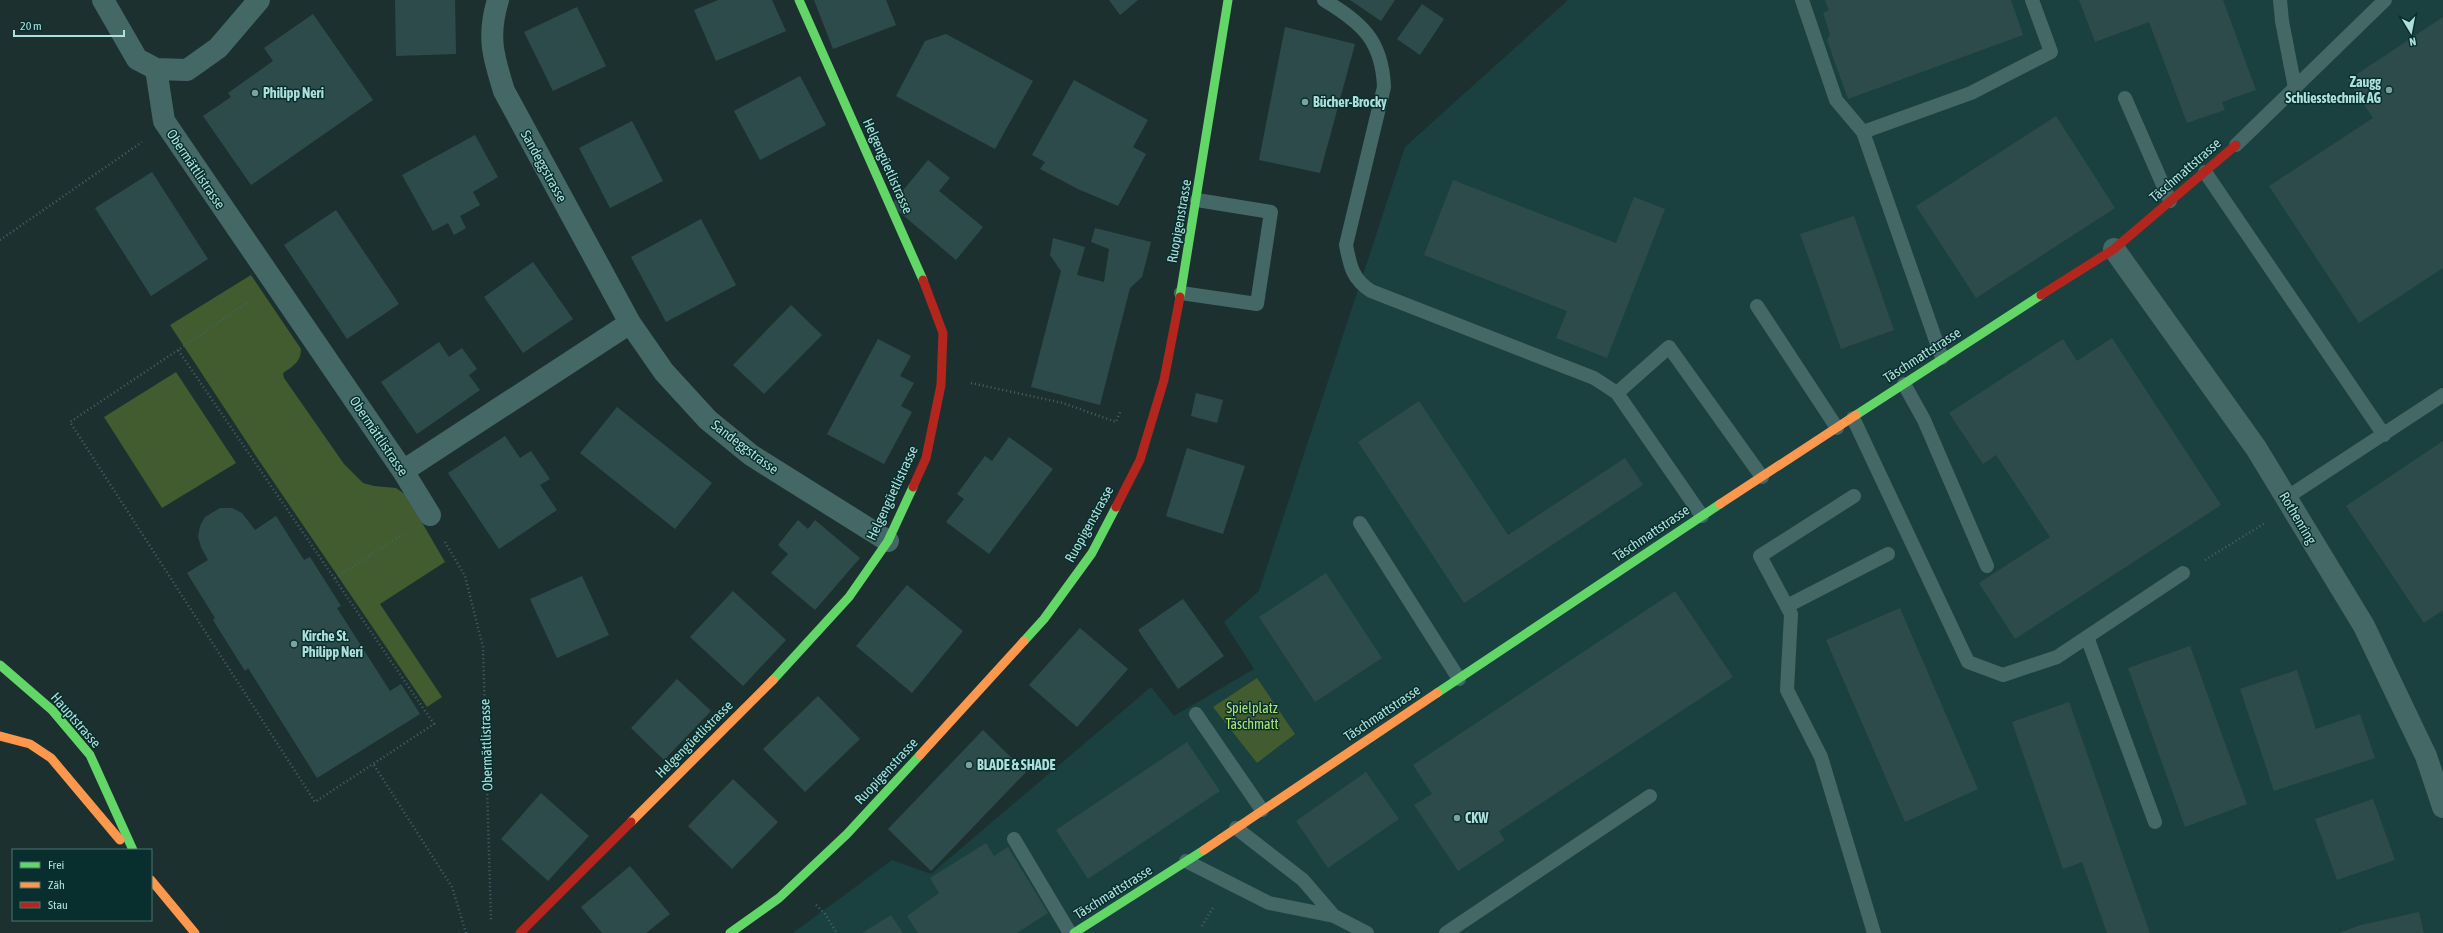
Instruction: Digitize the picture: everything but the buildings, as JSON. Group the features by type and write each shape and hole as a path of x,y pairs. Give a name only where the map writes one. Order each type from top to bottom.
{"street":[{"path":"103,0 136,59 156,69 187,70 218,48 258,0"},
{"name":"Sandeggstrasse","path":"498,0 491,23 493,56 504,91 630,323 664,372 708,420 751,455 888,541"},
{"name":"Helgengüetlistrasse","path":"520,933 787,666 848,597 888,541 926,458 941,376 943,333 923,279 799,0"},
{"name":"Ruopigenstrasse","path":"730,933 779,898 847,834 1044,619 1092,553 1140,460 1164,380 1197,200 1228,0"},
{"name":"Obermättlistrasse","path":"156,69 164,121 403,471 430,516"},
{"name":"Täschmattstrasse","path":"1074,933 1236,828 1702,516 1942,358 2114,249 2236,145"},
{"name":"Rothenring","path":"2114,249 2256,448 2364,626 2426,756 2443,807"},
{"path":"403,471 630,323"},
{"name":"Hauptstrasse","path":"0,665 52,710 90,755 133,849"},
{"path":"0,736 30,744 51,758 127,849"},
{"path":"152,881 195,933"}],"lane":[{"path":"1324,0 1349,16 1372,39 1383,70 1384,87 1346,244 1351,268 1360,284 1371,291 1594,378 1617,393 1702,516"},
{"path":"1802,0 1836,100 1863,132 1942,358"},
{"path":"1863,132 1971,93 2051,52 2032,0"},
{"path":"2280,0 2282,21 2295,88"},
{"path":"2236,145 2385,0"},
{"path":"2125,98 2170,201"},
{"path":"2205,172 2384,434"},
{"path":"1181,293 1257,304 1272,212 1197,200"},
{"path":"1757,306 1837,428"},
{"path":"1617,393 1668,347 1762,477"},
{"path":"1904,384 1924,420 1987,566"},
{"path":"2288,502 2384,434 2443,395"},
{"path":"1853,418 1968,662 2003,676 2057,657 2183,573"},
{"path":"1854,496 1760,556 1791,614 1787,690 1821,757 1874,933"},
{"path":"1360,523 1459,679"},
{"path":"1787,606 1888,554"},
{"path":"2087,636 2155,822"},
{"path":"1196,714 1262,810"},
{"path":"1446,933 1650,796"},
{"path":"1236,828 1303,880 1334,916"},
{"path":"1014,839 1070,933"},
{"path":"1186,861 1269,903 1334,916 1367,933"}],"path":[{"path":"0,240 146,139"},
{"path":"178,350 434,724 374,765 315,802 70,422 275,284"},
{"path":"941,376 1063,403 1116,422"},
{"path":"2183,573 2288,502"},
{"path":"334,578 430,516"},
{"name":"Obermättlistrasse","path":"430,516 465,576 483,647 491,925"},
{"path":"374,765 452,887 466,933"}],"shaded area":[{"path":"1568,0 2443,0 2443,933 793,933 892,860 931,874 1151,687 1174,716 1254,669 1224,622 1259,591 1405,147"}],"green space":[{"path":"251,275 301,349 298,360 293,366 283,373 284,378 344,464 363,483 374,486 396,488 406,495 445,562 380,604 442,697 427,707 258,459 170,325"},
{"path":"176,372 236,463 162,508 104,417"},
{"name":"Spielplatz Täschmatt","path":"1257,678 1295,734 1257,763 1213,707"}],"traffic: fast":[{"path":"799,0 923,280"},
{"path":"1180,297 1228,0"},
{"path":"1856,415 2041,295"},
{"path":"773,680 849,597 888,541 913,487"},
{"path":"1437,693 1720,504"},
{"path":"1024,641 1044,619 1092,553 1116,507"},
{"path":"0,665 52,710 90,755 133,849"},
{"path":"730,933 779,898 847,834 920,755"},
{"path":"1074,933 1204,850"}],"traffic: slow":[{"path":"1720,504 1856,415"},
{"path":"920,755 1024,641"},
{"path":"631,822 773,680"},
{"path":"1204,850 1437,693"},
{"path":"0,736 30,744 51,758 120,840"},
{"path":"152,881 195,933"}],"traffic: jam":[{"path":"2041,295 2114,249 2236,145"},
{"path":"913,487 926,458 941,385 943,333 923,280"},
{"path":"1116,507 1140,460 1164,380 1180,297"},
{"path":"520,933 631,822"}],"place":[{"name":"Zaugg Schliesstechnik AG","path":"2389,90"},
{"name":"Philipp Neri","path":"255,93"},
{"name":"Bücher-Brocky","path":"1305,102"},
{"name":"Kirche St. Philipp Neri","path":"294,644"},
{"name":"BLADE & SHADE","path":"969,765"},
{"name":"CKW","path":"1457,818"}]}
